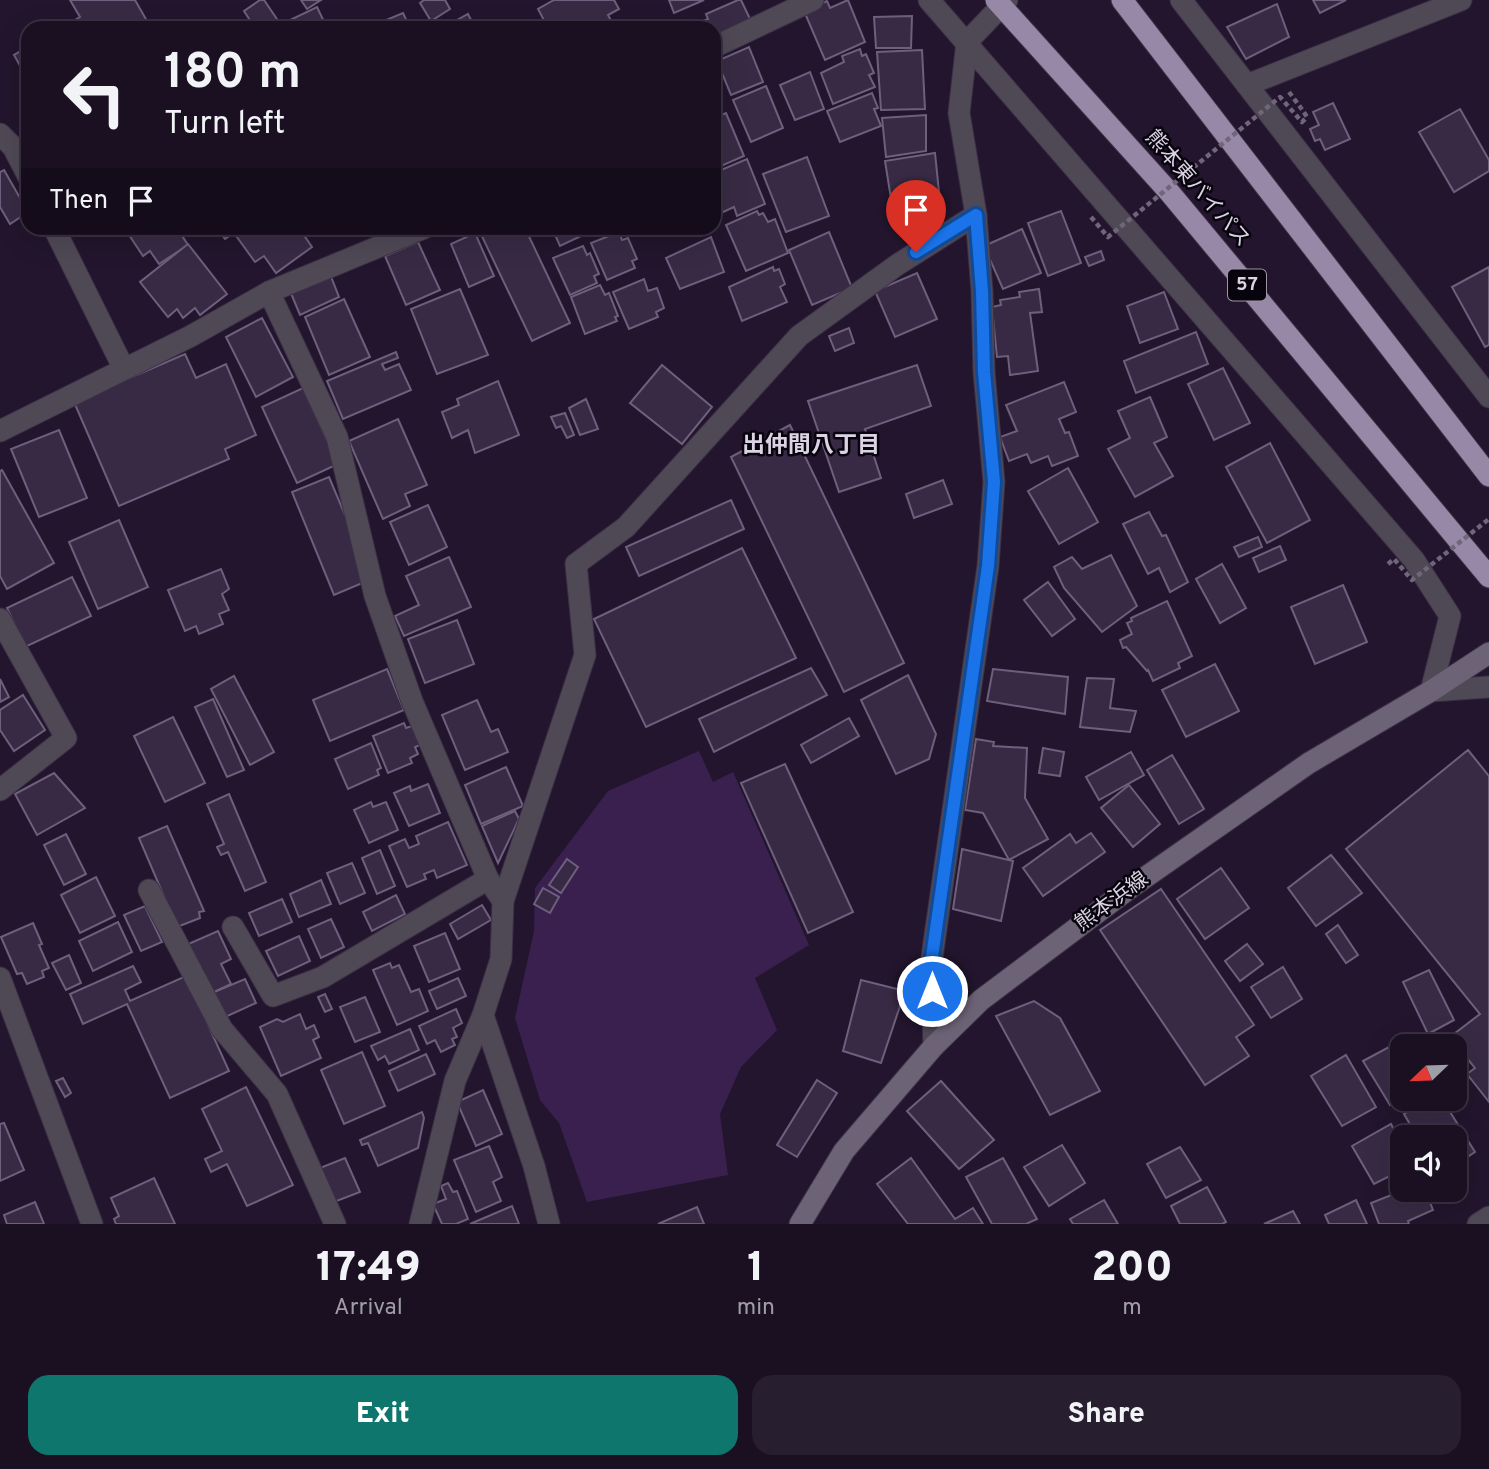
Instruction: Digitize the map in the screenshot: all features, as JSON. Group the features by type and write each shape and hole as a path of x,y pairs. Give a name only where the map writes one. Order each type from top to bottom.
{"highway":[{"path":"1122,0 1489,476"},
{"name":"熊本東バイパス","path":"1001,2 1170,193 1489,577"}],"main road":[{"name":"熊本浜線","path":"800,1224 844,1151 934,1046 982,1000 1130,888 1309,763 1431,691 1489,653"}],"street":[{"path":"721,44 813,0"},
{"path":"929,0 1413,560 1450,616 1431,691 1489,687"},
{"path":"1181,0 1489,397"},
{"path":"1247,85 1461,0"},
{"path":"934,1046 931,964 988,566 994,482 984,372 982,291 976,215 959,113 967,42 1001,2"},
{"path":"0,134 13,148 21,163"},
{"path":"420,1224 455,1080 483,1015 501,959 503,901 585,655 576,564 626,527 799,337 897,265 976,215"},
{"path":"57,235 124,369"},
{"path":"0,431 191,336 268,292 407,235"},
{"path":"268,292 337,437 375,596 412,701 488,879 503,901"},
{"path":"0,619 66,738 0,790"},
{"path":"233,927 273,996 323,977 488,879"},
{"path":"149,890 222,1030 277,1094 335,1224"},
{"path":"0,978 92,1224"},
{"path":"483,1015 534,1166 549,1224"},
{"path":"1478,1224 1489,1217"}],"path":[{"path":"1091,217 1108,237 1280,97 1302,122 1307,117 1288,92"},
{"path":"1388,564 1394,559 1412,580 1489,519"}],"shaded area":[{"path":"699,751 713,782 733,772 809,945 755,978 777,1030 741,1067 720,1114 728,1175 587,1202 559,1123 540,1100 515,1018 534,931 535,888 608,791"}],"building":[{"path":"70,0 135,0 147,21 73,21 80,17"},
{"path":"264,0 278,21 250,21 244,11"},
{"path":"301,0 321,0 307,9"},
{"path":"424,0 445,0 450,9 431,21 420,3"},
{"path":"554,0 614,0 619,9 608,15 611,21 544,21 538,9"},
{"path":"669,0 704,0 674,13"},
{"path":"741,0 751,21 721,33 721,21 703,21 708,19 706,14"},
{"path":"848,0 865,42 825,60 804,11 827,1 830,8"},
{"path":"1313,0 1346,0 1320,13"},
{"path":"1277,4 1289,37 1246,59 1227,27"},
{"path":"317,7 324,21 288,21"},
{"path":"403,13 407,21 384,21"},
{"path":"468,14 472,21 456,21"},
{"path":"912,16 911,48 876,48 874,17"},
{"path":"749,47 763,82 731,95 721,71 721,59"},
{"path":"860,49 862,56 866,54 874,73 869,75 875,87 833,104 821,73 844,62 842,56"},
{"path":"922,50 925,109 881,110 877,52"},
{"path":"21,51 21,68 14,55"},
{"path":"810,72 824,109 795,120 780,85"},
{"path":"766,86 783,128 751,142 733,100"},
{"path":"872,93 878,108 874,109 881,126 840,142 827,111"},
{"path":"1333,103 1350,139 1325,150 1320,139 1315,141 1310,129 1319,125 1313,112"},
{"path":"1460,109 1489,160 1489,171 1454,192 1419,132"},
{"path":"726,113 744,156 721,166 721,115"},
{"path":"926,115 926,151 886,157 882,118"},
{"path":"935,153 939,192 923,194 927,221 895,224 885,161"},
{"path":"807,157 829,216 786,232 763,174"},
{"path":"747,159 765,204 737,216 734,207 721,213 721,170"},
{"path":"4,170 21,200 21,217 10,224 0,207 0,172"},
{"path":"757,211 759,215 763,213 768,222 775,219 788,253 746,271 726,225"},
{"path":"1061,211 1081,263 1048,276 1028,223"},
{"path":"1022,229 1041,273 1003,289 984,246"},
{"path":"829,232 852,288 812,305 789,250"},
{"path":"129,235 182,235 188,245 159,264 150,251 143,256"},
{"path":"235,235 304,235 312,247 276,273 264,256 255,262"},
{"path":"476,235 494,276 469,287 451,244"},
{"path":"481,235 528,235 570,323 532,341"},
{"path":"555,235 583,235 560,246"},
{"path":"611,235 620,235 622,240 628,238 637,259 632,261 635,268 607,280 591,243"},
{"path":"711,237 724,272 680,289 666,258"},
{"path":"418,242 440,290 406,305 385,256"},
{"path":"188,244 227,294 200,315 195,308 183,318 177,309 168,317 140,282"},
{"path":"583,246 587,255 590,253 599,274 594,276 597,283 570,295 553,258"},
{"path":"1101,251 1104,260 1089,266 1085,257"},
{"path":"773,267 774,271 779,269 785,284 780,287 787,302 742,321 729,287"},
{"path":"1489,267 1489,345 1485,347 1452,287"},
{"path":"917,273 937,319 895,337 875,291"},
{"path":"330,274 339,297 300,315 290,291"},
{"path":"644,279 648,291 657,288 664,308 656,312 658,317 629,329 613,292"},
{"path":"600,285 605,295 609,293 618,316 615,317 617,321 585,334 571,297"},
{"path":"460,289 488,355 437,374 411,309"},
{"path":"1039,289 1042,312 1030,313 1038,371 1010,375 1008,356 997,357 992,307 1001,305 1000,300 1020,297 1019,292"},
{"path":"1164,292 1178,329 1140,343 1127,306"},
{"path":"344,299 370,357 329,375 305,317"},
{"path":"262,318 293,377 256,397 226,337"},
{"path":"849,328 854,343 835,351 829,336"},
{"path":"1196,332 1208,364 1136,393 1124,361"},
{"path":"396,352 398,358 382,364 385,370 399,364 411,390 343,419 327,381"},
{"path":"185,354 196,378 226,364 256,435 225,449 229,459 119,506 74,402"},
{"path":"662,365 712,407 682,444 630,403"},
{"path":"917,365 931,406 865,429 881,478 839,492 808,401"},
{"path":"1223,368 1250,423 1214,440 1188,384"},
{"path":"498,381 519,435 475,453 468,430 452,438 442,412 459,405 457,399"},
{"path":"1064,382 1076,412 1059,419 1065,433 1069,432 1078,456 1052,466 1048,456 1031,463 1027,454 1009,461 1000,437 1017,431 1006,405"},
{"path":"303,388 338,464 297,483 262,407"},
{"path":"1150,397 1167,437 1154,443 1173,476 1135,497 1108,449 1130,438 1118,411"},
{"path":"586,399 598,429 580,435 569,408"},
{"path":"565,413 574,435 567,438 561,426 556,428 551,417"},
{"path":"398,419 427,485 405,494 410,506 383,519 349,441"},
{"path":"790,425 904,663 844,692 731,457"},
{"path":"59,430 87,498 39,517 11,449"},
{"path":"1270,443 1310,520 1267,543 1226,467"},
{"path":"1068,468 1098,522 1059,544 1028,491"},
{"path":"2,470 54,563 7,589 0,576"},
{"path":"329,477 372,579 334,595 292,492"},
{"path":"943,480 952,504 914,518 906,494"},
{"path":"731,500 744,529 639,576 626,547"},
{"path":"428,505 447,547 409,565 390,522"},
{"path":"1149,512 1162,536 1166,535 1188,582 1170,592 1159,568 1148,574 1123,524"},
{"path":"119,520 148,587 98,609 69,542"},
{"path":"1258,537 1262,547 1239,557 1234,547"},
{"path":"1280,546 1286,560 1259,572 1253,558"},
{"path":"742,548 796,658 646,727 594,619"},
{"path":"1111,555 1137,606 1102,632 1064,588 1054,567 1072,557 1082,569"},
{"path":"449,557 471,607 404,636 395,616 419,605 406,576"},
{"path":"1222,564 1246,608 1220,623 1196,579"},
{"path":"221,569 229,589 222,594 229,610 219,614 223,624 199,634 196,626 185,631 168,590"},
{"path":"72,577 91,616 25,647 7,608"},
{"path":"1048,582 1075,619 1052,636 1024,600"},
{"path":"1343,585 1367,642 1315,664 1291,607"},
{"path":"1167,601 1192,656 1178,663 1180,668 1153,681 1148,670 1126,647 1123,648 1120,640 1132,634 1127,623 1132,621 1131,618"},
{"path":"457,620 474,664 425,683 408,639"},
{"path":"1215,664 1239,711 1186,737 1162,690"},
{"path":"811,668 827,695 714,752 699,719"},
{"path":"387,669 404,710 330,741 313,700"},
{"path":"993,669 1068,677 1065,714 987,701"},
{"path":"908,675 936,734 929,759 896,774 861,700"},
{"path":"234,676 274,752 250,765 211,689"},
{"path":"1087,678 1114,679 1110,708 1136,711 1130,732 1080,727"},
{"path":"0,679 9,697 0,702"},
{"path":"23,695 45,730 14,751 0,730 0,710"},
{"path":"213,699 244,770 227,777 195,707"},
{"path":"477,700 491,732 498,729 508,752 465,770 442,715"},
{"path":"173,717 205,783 165,802 134,736"},
{"path":"849,718 859,736 811,763 801,745"},
{"path":"404,723 406,728 412,726 420,745 415,747 418,754 410,758 412,763 388,773 373,736"},
{"path":"976,739 994,742 993,746 1027,748 1025,798 1048,839 1009,860 983,813 965,810"},
{"path":"371,743 381,768 377,770 379,775 348,789 335,759"},
{"path":"1043,748 1064,752 1060,776 1039,773"},
{"path":"1468,750 1489,776 1489,1102 1467,1074 1475,1068 1467,1058 1467,1034 1454,1034 1480,1014 1346,849"},
{"path":"1131,752 1144,775 1099,800 1086,777"},
{"path":"1172,755 1204,809 1179,824 1147,770"},
{"path":"785,764 853,912 808,933 741,783"},
{"path":"506,767 523,806 481,824 465,785"},
{"path":"54,773 85,808 37,835 15,794"},
{"path":"428,784 440,813 409,826 394,793 410,786 411,791"},
{"path":"1129,785 1160,824 1133,847 1101,808"},
{"path":"229,794 266,882 245,891 228,852 221,855 217,847 224,844 207,804"},
{"path":"371,802 373,807 386,802 398,830 369,843 354,810"},
{"path":"515,811 519,819 498,863 482,826"},
{"path":"448,822 467,865 437,878 434,870 424,874 426,879 407,887 389,846 405,839 409,848 419,844 416,836"},
{"path":"167,826 204,911 199,912 200,918 177,927 139,838"},
{"path":"1091,833 1105,852 1043,896 1023,868 1070,834 1076,843"},
{"path":"66,834 86,874 64,885 44,845"},
{"path":"962,849 1013,861 1001,921 953,909"},
{"path":"380,850 395,886 377,894 362,858"},
{"path":"1331,855 1362,893 1316,926 1288,888"},
{"path":"567,859 578,867 561,893 549,885"},
{"path":"352,863 365,893 340,904 327,873"},
{"path":"1221,868 1249,908 1205,939 1177,899"},
{"path":"96,877 115,916 80,933 61,895"},
{"path":"321,880 331,904 299,917 290,894"},
{"path":"543,888 559,897 550,913 534,904"},
{"path":"1161,889 1254,1025 1236,1037 1249,1056 1205,1085 1100,930"},
{"path":"396,895 405,914 372,931 363,912"},
{"path":"282,899 292,922 259,936 249,913"},
{"path":"482,905 491,920 458,939 450,924"},
{"path":"145,906 162,942 141,951 124,915"},
{"path":"331,919 344,947 321,958 308,929"},
{"path":"118,922 132,952 93,971 79,941"},
{"path":"33,923 49,968 42,971 44,977 27,984 22,973 17,974 1,937"},
{"path":"1338,925 1358,955 1346,963 1326,934"},
{"path":"218,931 231,959 221,964 231,984 212,993 186,945"},
{"path":"445,933 460,969 429,982 414,946"},
{"path":"299,936 310,961 278,976 266,951"},
{"path":"1247,944 1263,964 1240,981 1225,961"},
{"path":"69,955 81,983 66,990 52,963"},
{"path":"390,963 392,968 399,965 411,992 419,989 428,1011 397,1025 373,970"},
{"path":"133,966 141,982 125,990 130,1001 186,976 229,1071 170,1098 127,1004 83,1024 70,994"},
{"path":"1283,967 1302,999 1271,1018 1251,987"},
{"path":"1429,970 1454,1020 1428,1034 1403,982"},
{"path":"458,978 466,996 437,1009 429,991"},
{"path":"245,979 256,1003 223,1018 212,993"},
{"path":"861,980 905,991 881,1063 843,1051"},
{"path":"325,994 332,1009 325,1012 318,997"},
{"path":"365,997 380,1032 355,1042 340,1007"},
{"path":"1034,1001 1060,1018 1100,1091 1050,1115 996,1016"},
{"path":"456,1009 462,1023 453,1028 457,1037 452,1039 455,1045 441,1052 435,1040 427,1044 419,1026"},
{"path":"300,1014 306,1029 314,1025 319,1037 313,1040 321,1058 281,1076 260,1027 277,1019 283,1022"},
{"path":"410,1029 419,1050 389,1064 385,1056 378,1060 371,1046"},
{"path":"1390,1046 1390,1105 1363,1061"},
{"path":"362,1052 385,1106 344,1124 321,1070"},
{"path":"426,1054 435,1074 398,1091 389,1071"},
{"path":"1346,1055 1376,1107 1342,1126 1311,1076"},
{"path":"63,1078 71,1093 65,1097 56,1081"},
{"path":"817,1080 837,1093 797,1157 777,1145"},
{"path":"941,1081 994,1140 959,1169 907,1111"},
{"path":"246,1087 293,1185 247,1206 227,1164 211,1172 205,1159 222,1151 202,1109"},
{"path":"483,1090 502,1134 476,1146 457,1102"},
{"path":"1409,1111 1449,1111 1458,1125 1410,1125 1404,1114"},
{"path":"422,1112 424,1118 418,1148 378,1166 368,1143 362,1145 360,1140"},
{"path":"4,1123 24,1170 0,1181 0,1124"},
{"path":"1391,1124 1390,1176 1374,1184 1352,1146"},
{"path":"1467,1139 1475,1152 1467,1157"},
{"path":"1062,1145 1085,1183 1049,1206 1024,1167"},
{"path":"489,1146 502,1177 493,1182 501,1201 476,1212 454,1160"},
{"path":"1180,1147 1201,1180 1166,1198 1147,1164"},
{"path":"345,1158 360,1192 334,1202 320,1168"},
{"path":"911,1158 955,1219 973,1208 983,1224 908,1224 877,1184"},
{"path":"1003,1158 1037,1219 1026,1224 992,1224 966,1177"},
{"path":"154,1178 175,1224 116,1224 114,1219 119,1216 111,1198"},
{"path":"448,1183 453,1192 457,1191 468,1219 456,1224 442,1224 433,1204 446,1199 441,1186"},
{"path":"1207,1187 1226,1222 1180,1224 1171,1206"},
{"path":"1390,1196 1390,1202 1430,1202 1433,1210 1408,1221 1409,1224 1379,1224 1371,1203"},
{"path":"1104,1200 1118,1224 1073,1224 1070,1219"},
{"path":"1356,1200 1367,1224 1329,1224 1325,1215"},
{"path":"35,1202 44,1224 7,1224 4,1215"},
{"path":"512,1206 519,1224 470,1224"},
{"path":"697,1207 704,1224 658,1224"},
{"path":"1293,1211 1300,1224 1264,1224"}],"district":[{"name":"出仲間八丁目","path":"811,446"}],"route":[{"path":"916,252 976,215 982,291 984,372 994,482 988,566 931,964 932,991"}]}
